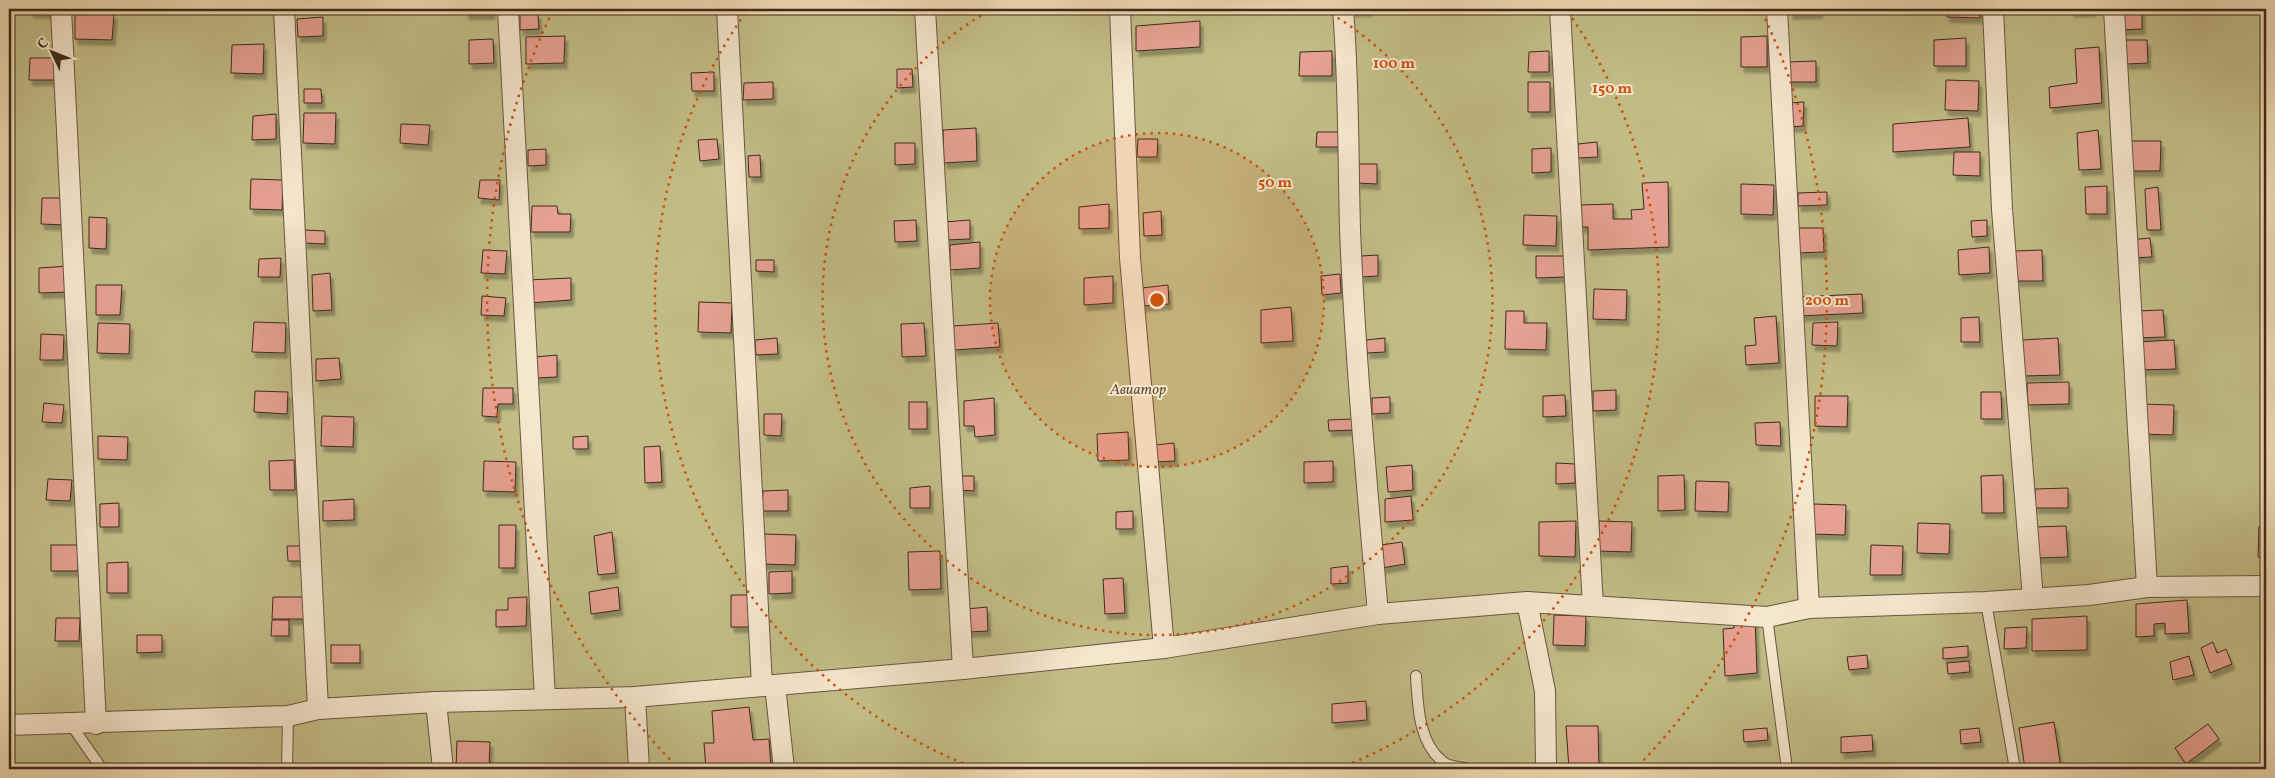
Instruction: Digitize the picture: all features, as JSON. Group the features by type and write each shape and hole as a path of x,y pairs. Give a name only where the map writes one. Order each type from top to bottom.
{"street":[{"path":"61,9 96,724"},
{"path":"284,9 318,709"},
{"path":"508,9 545,698"},
{"path":"728,9 744,302 751,496 768,685 784,769"},
{"path":"925,9 963,669"},
{"path":"1120,9 1130,258 1164,648"},
{"path":"1343,9 1346,45 1350,229 1361,415 1378,614"},
{"path":"1560,9 1592,606"},
{"path":"1777,9 1809,608"},
{"path":"1993,9 2002,210 2033,599"},
{"path":"2114,9 2147,587"},
{"path":"9,725 96,724 288,716 318,709 436,702 635,696 963,669 1164,648 1378,614 1527,602 1767,617 1809,608 1986,602 2088,595 2147,587 2266,586"},
{"path":"1527,602 1546,691 1546,769"},
{"path":"635,696 639,769"},
{"path":"436,702 443,769"}],"lane":[{"path":"1986,602 2014,769"},
{"path":"1767,617 1787,769"},
{"path":"1416,676 1419,718 1432,748 1444,763 1469,769"},
{"path":"287,769 288,716"},
{"path":"69,723 102,769"}],"green space":[{"name":"Авиатор","path":"9,9 2266,9 2266,769 9,769"}],"building":[{"path":"30,9 51,9 50,13 30,12"},
{"path":"75,9 95,9 95,14 114,14 112,40 75,39"},
{"path":"466,9 492,9 492,14 466,14"},
{"path":"1351,9 1369,9 1369,11 1351,11"},
{"path":"1790,9 1820,9 1820,13 1790,14"},
{"path":"1947,9 1980,9 1980,18 1947,17"},
{"path":"2071,9 2093,9 2093,11 2071,12"},
{"path":"2118,9 2142,9 2142,29 2119,30"},
{"path":"538,13 539,29 520,30 520,14"},
{"path":"323,17 323,36 298,37 297,19"},
{"path":"1200,21 1200,47 1136,51 1136,26"},
{"path":"565,36 564,63 526,64 526,37"},
{"path":"1767,36 1767,67 1741,67 1741,37"},
{"path":"1966,38 1966,66 1934,66 1934,40"},
{"path":"493,39 494,63 469,64 469,40"},
{"path":"2125,40 2147,40 2148,63 2126,64"},
{"path":"264,44 263,74 231,73 232,45"},
{"path":"2099,47 2102,103 2050,108 2049,87 2077,83 2075,49"},
{"path":"1332,51 1332,76 1299,76 1300,52"},
{"path":"1549,51 1549,72 1528,72 1529,52"},
{"path":"30,58 58,58 57,80 29,80"},
{"path":"1816,61 1816,82 1787,82 1787,62"},
{"path":"897,69 912,69 913,87 897,88"},
{"path":"714,72 714,91 692,91 691,73"},
{"path":"1946,80 1979,81 1978,111 1945,110"},
{"path":"773,82 773,99 743,100 744,83"},
{"path":"1528,82 1550,82 1550,112 1528,112"},
{"path":"304,89 321,89 322,103 304,103"},
{"path":"1804,102 1803,126 1788,127 1789,103"},
{"path":"304,113 336,113 335,144 303,143"},
{"path":"276,114 276,139 252,140 253,116"},
{"path":"1968,118 1970,147 1893,152 1893,124"},
{"path":"401,124 430,125 428,145 400,143"},
{"path":"976,128 977,161 944,163 943,130"},
{"path":"2098,130 2101,169 2079,170 2077,133"},
{"path":"1317,132 1339,132 1339,147 1316,147"},
{"path":"717,139 719,159 700,161 698,140"},
{"path":"1138,139 1158,139 1157,157 1137,157"},
{"path":"2128,141 2161,141 2160,171 2127,171"},
{"path":"1597,142 1598,157 1578,158 1578,144"},
{"path":"895,143 915,143 915,164 895,165"},
{"path":"1551,148 1551,172 1532,173 1532,149"},
{"path":"546,149 546,165 528,166 528,150"},
{"path":"1954,152 1980,152 1980,176 1953,175"},
{"path":"760,155 761,177 749,177 748,156"},
{"path":"1358,164 1377,164 1377,184 1357,183"},
{"path":"251,179 283,180 282,210 250,209"},
{"path":"480,180 500,180 499,200 478,198"},
{"path":"1668,182 1669,247 1588,250 1588,227 1580,227 1580,205 1613,204 1613,219 1632,219 1631,210 1644,209 1642,183"},
{"path":"1741,184 1774,185 1773,215 1741,214"},
{"path":"2107,186 2107,214 2086,214 2085,187"},
{"path":"2158,187 2161,230 2147,230 2145,189"},
{"path":"1827,192 1827,205 1798,206 1798,193"},
{"path":"42,198 65,198 65,225 41,224"},
{"path":"1109,204 1109,228 1079,229 1079,207"},
{"path":"532,206 557,206 558,214 571,214 570,232 531,232"},
{"path":"1161,211 1162,235 1144,236 1143,213"},
{"path":"1524,215 1557,216 1556,246 1523,245"},
{"path":"89,217 107,218 106,249 89,248"},
{"path":"916,220 917,241 895,242 894,221"},
{"path":"970,220 970,239 945,240 944,222"},
{"path":"1987,220 1987,236 1972,237 1971,221"},
{"path":"1796,228 1823,228 1824,252 1796,253"},
{"path":"304,230 325,231 325,244 304,243"},
{"path":"2150,238 2152,257 2130,258 2129,240"},
{"path":"980,242 980,268 950,270 950,245"},
{"path":"1989,247 1990,273 1959,275 1958,250"},
{"path":"483,250 507,251 505,274 481,273"},
{"path":"2042,250 2043,281 2016,281 2015,251"},
{"path":"1378,255 1378,276 1361,277 1361,256"},
{"path":"1536,256 1565,256 1565,277 1536,278"},
{"path":"281,258 280,277 258,277 259,259"},
{"path":"756,260 774,260 774,272 756,271"},
{"path":"69,266 70,292 39,293 39,268"},
{"path":"330,273 332,310 313,311 312,275"},
{"path":"1340,274 1341,293 1322,295 1321,276"},
{"path":"1113,276 1113,303 1084,305 1084,278"},
{"path":"571,278 571,300 529,303 528,280"},
{"path":"96,285 122,285 120,315 96,315"},
{"path":"1168,285 1169,304 1142,306 1142,288"},
{"path":"1594,289 1627,290 1626,320 1593,319"},
{"path":"1862,294 1863,313 1799,316 1798,297"},
{"path":"482,296 506,298 504,316 481,315"},
{"path":"699,302 732,303 731,333 698,332"},
{"path":"1291,307 1293,341 1261,343 1261,310"},
{"path":"2163,310 2165,337 2137,338 2136,311"},
{"path":"1506,311 1524,311 1524,323 1547,323 1546,350 1505,349"},
{"path":"1776,316 1779,363 1746,365 1745,346 1756,345 1754,318"},
{"path":"1979,317 1980,342 1961,342 1961,318"},
{"path":"254,322 286,323 285,353 252,352"},
{"path":"1838,322 1837,346 1812,345 1813,323"},
{"path":"98,323 130,324 129,354 97,353"},
{"path":"924,323 926,356 902,357 901,324"},
{"path":"998,323 1000,347 954,350 953,326"},
{"path":"41,334 64,335 63,360 40,360"},
{"path":"777,338 778,354 756,355 755,340"},
{"path":"1385,338 1385,352 1367,353 1366,340"},
{"path":"2058,338 2060,375 2024,376 2022,340"},
{"path":"2174,340 2176,369 2137,370 2136,342"},
{"path":"557,355 557,377 536,378 535,357"},
{"path":"339,358 341,379 316,381 316,359"},
{"path":"2069,382 2069,404 2028,405 2027,383"},
{"path":"483,388 513,388 513,404 498,404 497,417 482,416"},
{"path":"1616,390 1616,410 1593,411 1593,391"},
{"path":"255,391 288,392 287,414 254,412"},
{"path":"1981,392 2001,392 2002,419 1981,419"},
{"path":"1565,395 1566,416 1543,417 1543,396"},
{"path":"1815,396 1848,396 1847,427 1815,426"},
{"path":"1390,397 1390,413 1372,414 1372,398"},
{"path":"994,398 995,435 975,437 974,426 964,426 964,401"},
{"path":"909,402 927,402 927,429 909,429"},
{"path":"44,403 64,405 62,423 42,422"},
{"path":"2141,404 2174,405 2173,435 2140,434"},
{"path":"764,414 782,414 781,436 764,435"},
{"path":"322,416 354,417 353,447 321,446"},
{"path":"1354,419 1354,430 1329,431 1328,420"},
{"path":"1780,422 1781,446 1756,445 1755,423"},
{"path":"1128,432 1129,460 1098,461 1097,434"},
{"path":"98,436 128,437 127,460 98,459"},
{"path":"588,436 588,449 573,449 573,437"},
{"path":"1174,443 1175,461 1155,462 1155,445"},
{"path":"660,446 662,482 645,483 644,447"},
{"path":"294,460 295,490 270,490 269,461"},
{"path":"484,461 516,462 515,492 483,491"},
{"path":"1333,461 1333,482 1304,483 1304,462"},
{"path":"1556,463 1575,464 1575,483 1556,484"},
{"path":"1412,465 1413,490 1388,492 1386,467"},
{"path":"1684,475 1685,510 1658,511 1658,476"},
{"path":"2003,475 2004,513 1982,513 1981,476"},
{"path":"960,476 974,476 974,491 960,490"},
{"path":"48,479 72,480 70,501 46,500"},
{"path":"1696,481 1729,482 1728,512 1695,511"},
{"path":"930,486 930,508 910,508 910,488"},
{"path":"2068,488 2068,508 2035,508 2035,489"},
{"path":"788,490 788,511 762,511 763,491"},
{"path":"1411,496 1413,520 1385,522 1385,499"},
{"path":"354,499 354,520 323,521 323,501"},
{"path":"119,503 119,527 100,527 100,504"},
{"path":"1813,504 1846,505 1845,535 1812,534"},
{"path":"1133,511 1133,529 1116,529 1116,512"},
{"path":"1576,521 1575,557 1539,556 1539,522"},
{"path":"1599,521 1632,522 1631,552 1598,551"},
{"path":"1918,523 1950,524 1949,554 1917,553"},
{"path":"499,525 516,525 515,568 499,568"},
{"path":"2066,526 2068,557 2036,558 2035,527"},
{"path":"2259,527 2266,528 2266,558 2258,557"},
{"path":"612,532 616,573 598,575 594,536"},
{"path":"763,534 796,535 795,565 762,564"},
{"path":"1402,542 1405,564 1382,568 1381,545"},
{"path":"51,545 78,545 78,571 51,571"},
{"path":"1871,545 1903,546 1902,575 1870,575"},
{"path":"287,546 304,546 305,561 288,561"},
{"path":"940,551 941,589 909,590 908,552"},
{"path":"128,562 128,593 107,593 107,563"},
{"path":"1348,566 1348,583 1331,584 1331,568"},
{"path":"792,571 792,593 769,594 769,572"},
{"path":"1123,578 1125,613 1105,614 1103,579"},
{"path":"618,587 620,610 591,614 589,592"},
{"path":"731,595 748,595 749,627 731,627"},
{"path":"273,597 306,597 306,619 272,619"},
{"path":"527,597 526,626 496,627 496,610 508,610 508,598"},
{"path":"2187,600 2189,633 2165,634 2165,623 2154,624 2154,636 2136,637 2136,604"},
{"path":"987,607 988,631 968,632 967,609"},
{"path":"1554,615 1586,616 1585,646 1553,645"},
{"path":"2087,616 2087,650 2032,651 2032,619"},
{"path":"56,618 80,618 79,641 55,641"},
{"path":"1755,618 1757,673 1725,676 1723,629 1734,628 1734,619"},
{"path":"272,620 289,620 289,636 271,636"},
{"path":"2027,627 2026,648 2004,649 2005,628"},
{"path":"137,635 162,635 162,652 137,653"},
{"path":"2213,642 2217,653 2226,649 2232,664 2210,673 2201,648"},
{"path":"331,645 360,645 360,663 331,663"},
{"path":"1968,646 1968,657 1943,659 1943,648"},
{"path":"1867,655 1868,668 1849,670 1847,657"},
{"path":"2189,656 2194,675 2173,680 2170,662"},
{"path":"1969,661 1970,672 1948,674 1947,663"},
{"path":"1366,701 1367,720 1332,723 1332,704"},
{"path":"749,707 753,740 769,739 771,769 706,769 704,743 714,743 712,711"},
{"path":"2054,722 2061,769 2025,769 2019,728"},
{"path":"2208,724 2219,739 2186,764 2175,748"},
{"path":"1566,726 1598,726 1599,769 1569,769"},
{"path":"1767,728 1768,740 1744,742 1743,730"},
{"path":"1979,728 1981,742 1961,744 1960,730"},
{"path":"1872,735 1873,751 1841,753 1841,737"},
{"path":"457,741 490,742 489,769 456,769"},
{"path":"1829,765 1829,769 1797,769"}]}
